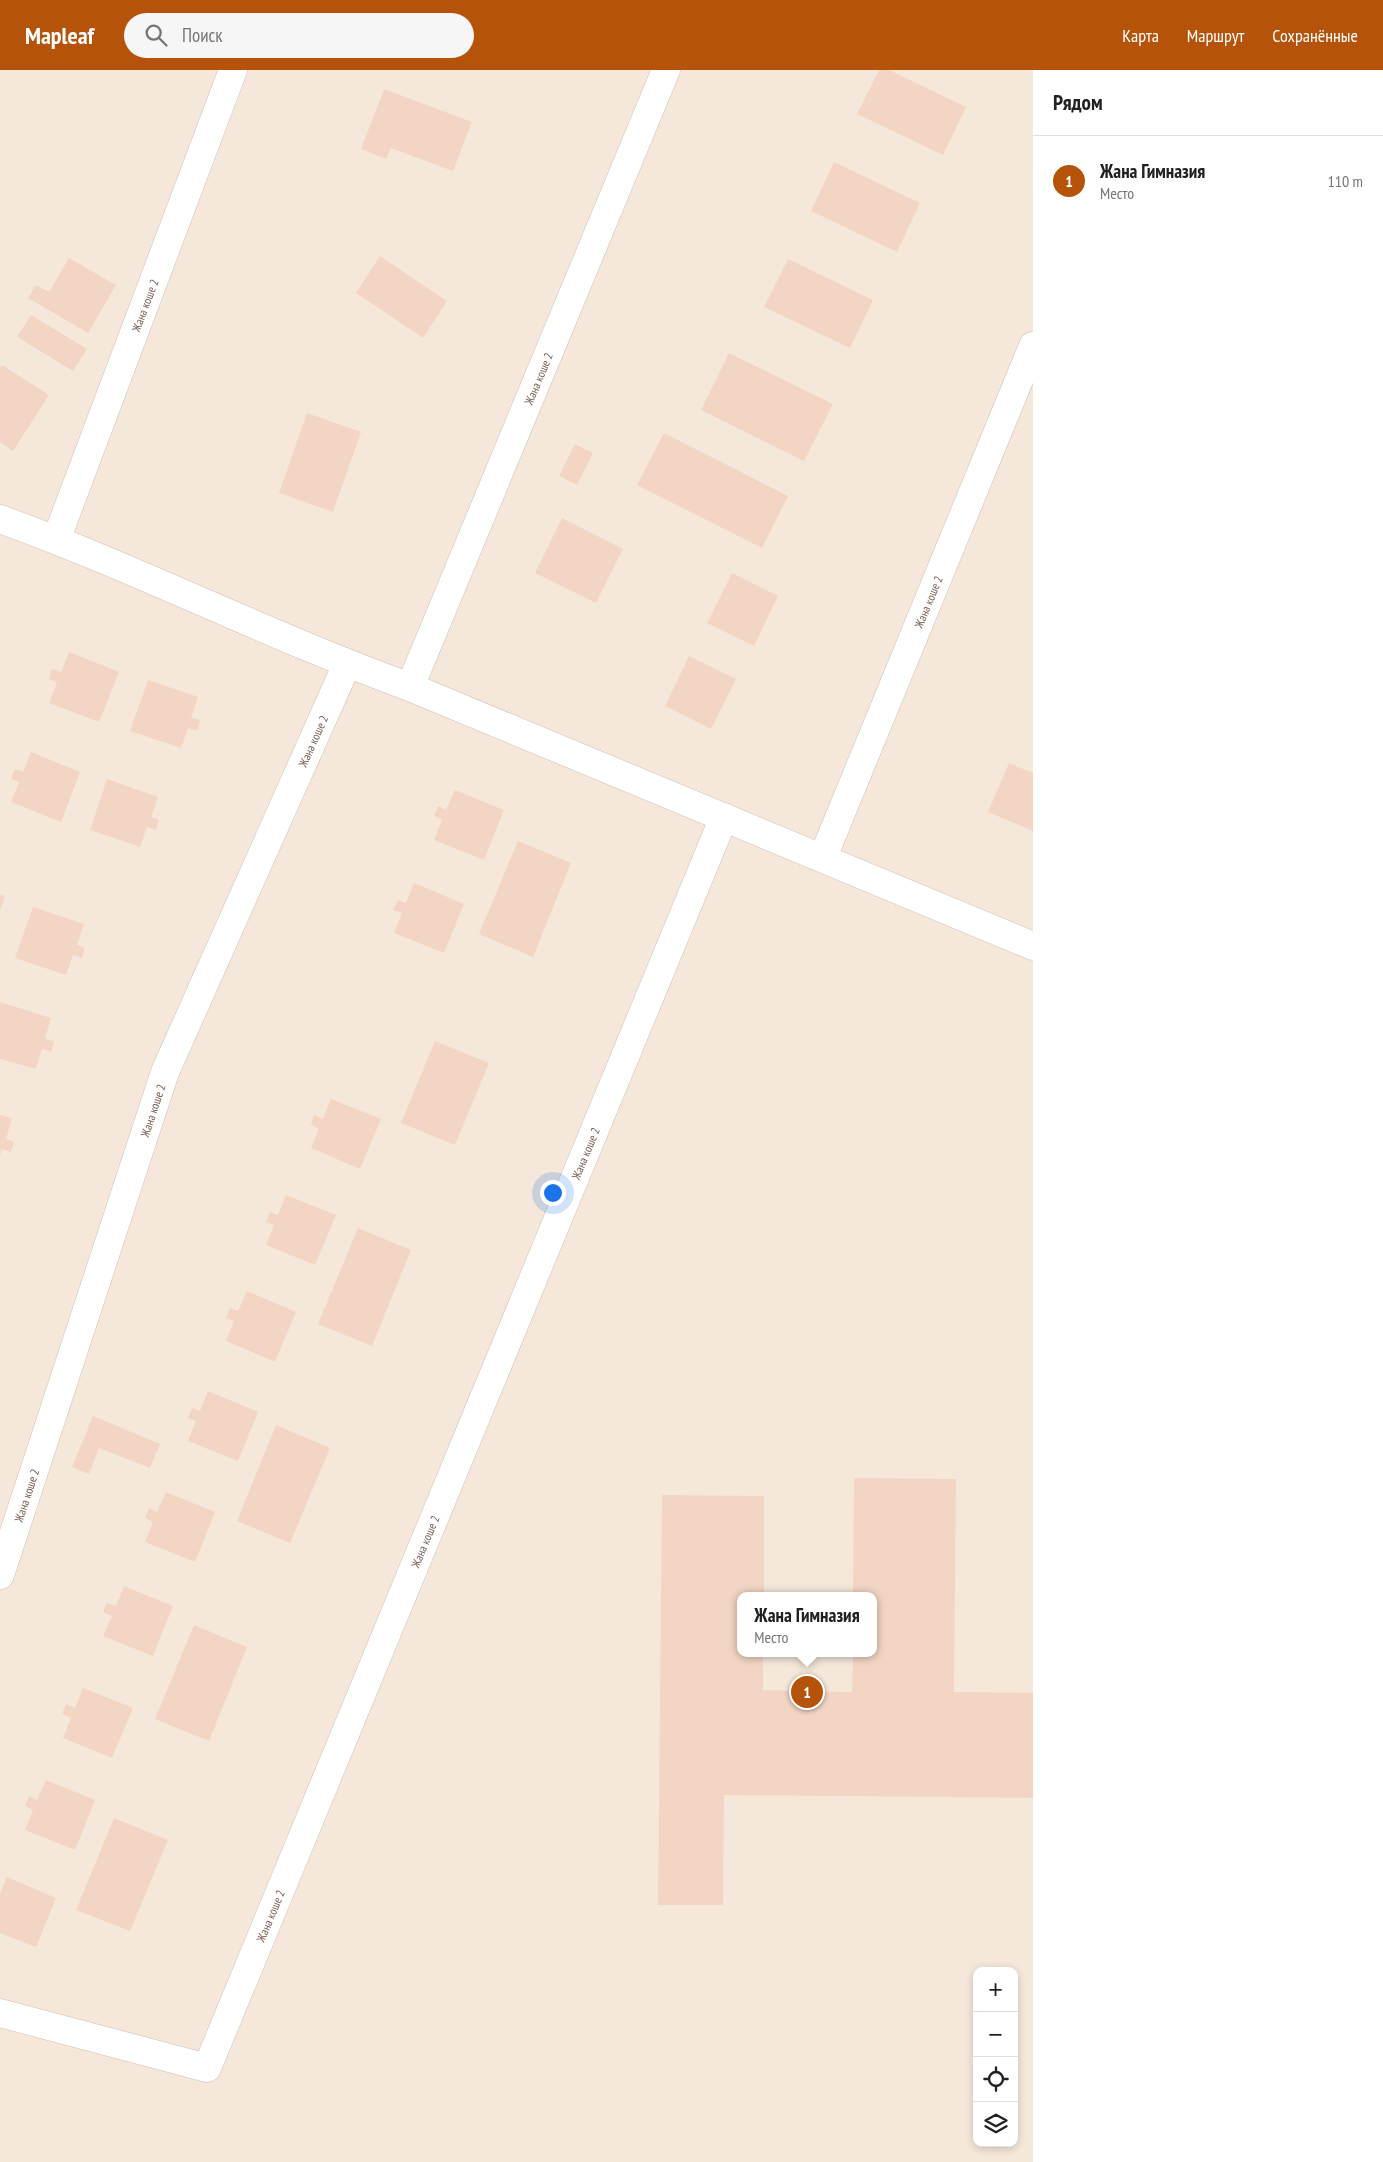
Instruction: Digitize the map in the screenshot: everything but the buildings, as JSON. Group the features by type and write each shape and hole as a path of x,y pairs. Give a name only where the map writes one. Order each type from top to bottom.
{"street":[{"name":"Жана коше 2","path":"56,540 233,70"},
{"name":"Жана коше 2","path":"410,687 666,70"},
{"name":"Жана коше 2","path":"823,857 1033,346"},
{"path":"0,519 56,540 347,664 410,687 823,857 1033,946"},
{"name":"Жана коше 2","path":"0,1575 164,1072 347,664"},
{"name":"Жана коше 2","path":"0,2013 207,2068 724,817"}],"shaded area":[{"path":"0,70 1033,70 1033,2162 0,2162"}],"place":[{"name":"Жана Гимназия","path":"807,1692"}]}
